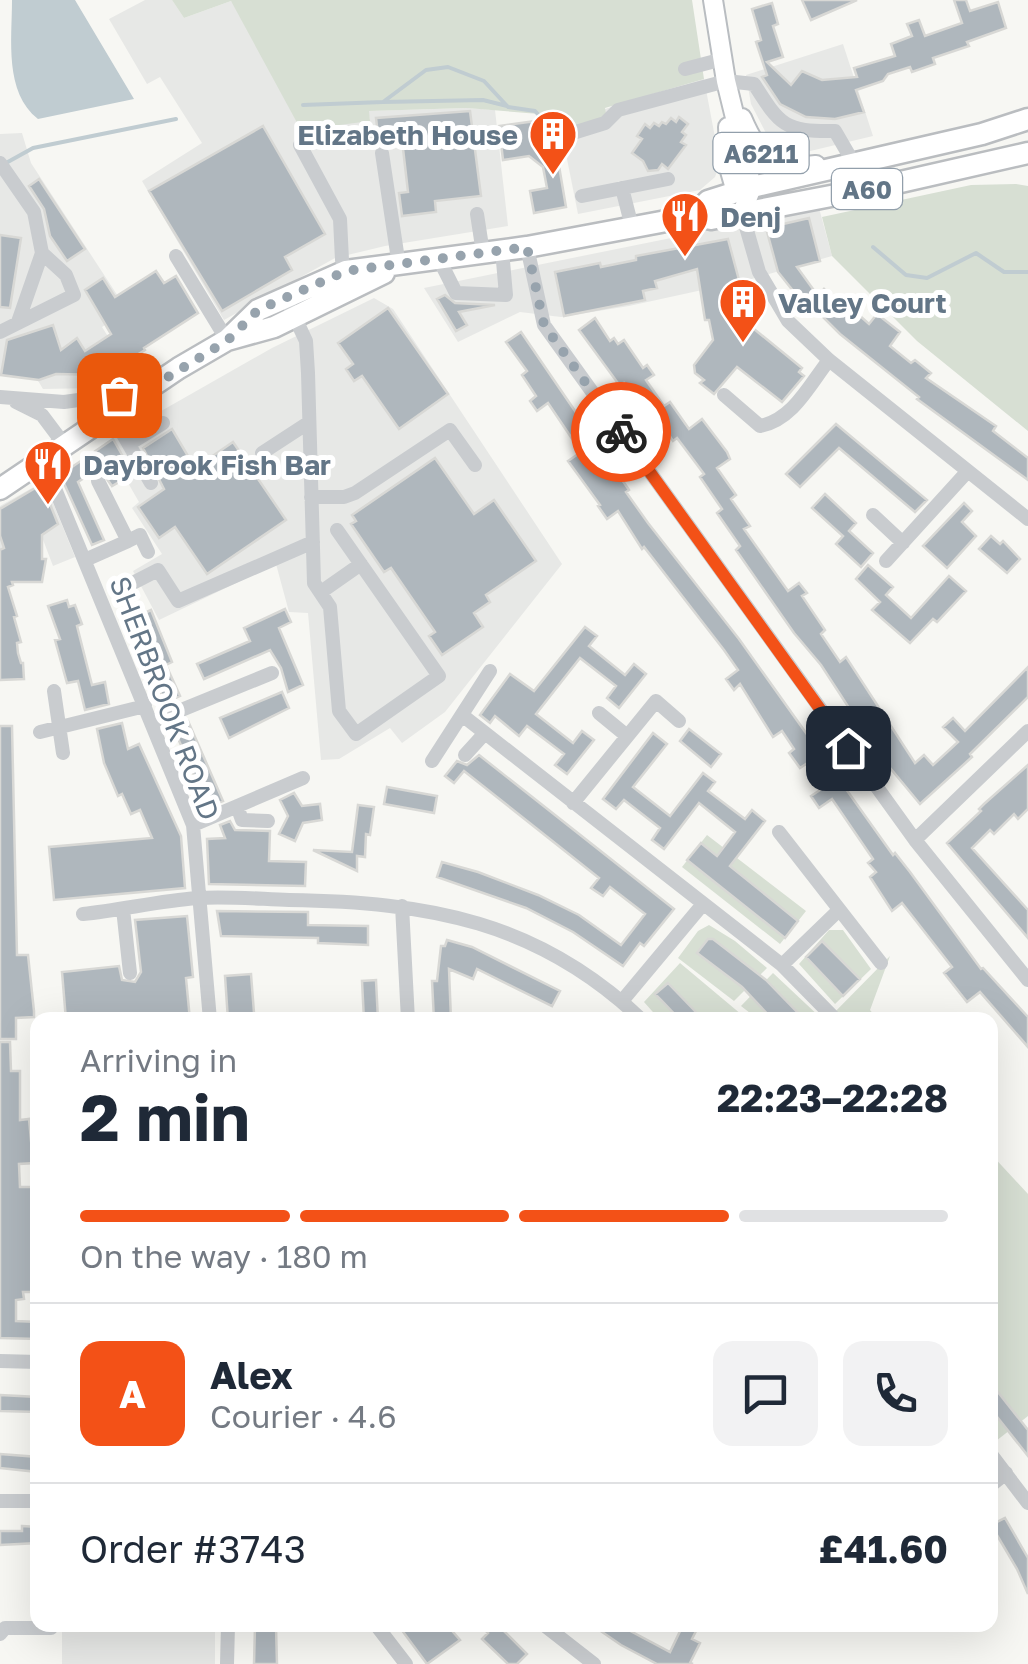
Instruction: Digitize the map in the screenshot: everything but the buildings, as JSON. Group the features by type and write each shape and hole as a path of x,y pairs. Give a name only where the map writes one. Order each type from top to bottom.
{"highway":[{"name":"A60","path":"692,216 708,201 744,189 1028,120"},
{"name":"A60","path":"982,134 1028,130"},
{"name":"A60","path":"0,489 228,340 258,310 286,296 398,266 692,216 710,219 884,186 1028,153"},
{"path":"991,160 1028,170"},
{"path":"742,213 744,189"},
{"name":"A60","path":"228,340 274,327 349,280"}],"main road":[{"name":"A6211","path":"714,0 726,81 730,171 744,189"},
{"name":"A6211","path":"726,81 750,136 765,156 788,168 845,163"}],"street":[{"path":"685,69 723,59"},
{"path":"560,150 560,136 605,123 618,110 726,81 754,84 776,120 798,130 835,131 845,163"},
{"path":"300,145 340,218 342,260 349,280"},
{"path":"382,153 398,266"},
{"path":"0,162 34,212 42,253 18,322"},
{"path":"582,196 668,179"},
{"path":"622,188 632,227"},
{"path":"742,213 759,272 788,321 828,360 1028,519"},
{"path":"439,259 456,293 506,294 477,214"},
{"path":"527,247 544,325 915,840 1028,980"},
{"path":"0,332 74,295 66,274 42,253"},
{"path":"176,256 228,340"},
{"path":"286,296 306,341 314,583 330,606 340,711 356,734 439,676 337,530"},
{"path":"724,395 760,426 774,423 787,415 828,360"},
{"path":"5,398 91,400 147,390"},
{"path":"5,398 42,416 66,446"},
{"path":"112,415 152,483"},
{"path":"129,444 162,424"},
{"path":"262,453 308,424"},
{"path":"311,497 344,498 355,493 450,430 475,465"},
{"name":"SHERBROOK ROAD","path":"44,462 192,825 209,1012"},
{"path":"886,562 967,472"},
{"path":"98,481 128,541"},
{"path":"873,515 903,543"},
{"path":"84,560 140,536 148,552"},
{"path":"121,589 158,570 178,601 312,542"},
{"path":"320,592 361,564"},
{"path":"432,761 490,671"},
{"path":"152,722 272,673"},
{"path":"54,690 63,754"},
{"path":"573,803 656,701 679,721"},
{"path":"40,732 145,706"},
{"path":"599,713 628,736"},
{"path":"462,715 782,965 828,1012"},
{"path":"915,840 1028,731"},
{"path":"465,755 485,733"},
{"path":"192,825 303,778"},
{"path":"237,806 242,820 268,821"},
{"path":"778,832 881,964"},
{"path":"84,914 199,898 402,906 472,919 514,935 578,970 634,1012"},
{"path":"622,1001 704,904"},
{"path":"402,906 408,1012"},
{"path":"123,909 130,973"},
{"path":"782,965 839,910"},
{"path":"0,1361 30,1362"},
{"path":"998,1464 1028,1503"},
{"path":"998,1480 1006,1474"},
{"path":"0,1501 30,1502"},
{"path":"0,1634 5,1628 30,1628"},
{"path":"228,1632 228,1664"},
{"path":"381,1632 406,1664"},
{"path":"553,1632 594,1664"}],"shaded area":[{"path":"12,0 75,0 134,99 38,119 27,108 15,80"},
{"path":"145,0 172,0 184,18 231,1 370,120 368,111 495,110 508,226 335,258 224,320 142,181 202,143 160,77 147,84 109,19"},
{"path":"172,0 692,0 704,79 605,108 607,118 561,129 539,114 467,108 369,111 370,121 301,130 231,1 184,18"},
{"path":"843,44 873,136 802,153 783,150 768,137 751,104 746,75"},
{"path":"704,79 720,164 715,177 700,190 578,214 561,129 606,118 605,109"},
{"path":"22,133 31,163 127,310 102,327 130,371 96,388 43,389 13,339 0,374 0,134"},
{"path":"971,185 1028,186 1028,431 917,341 832,256 822,217"},
{"path":"819,208 832,256 748,280 629,306 561,317 520,312 458,342 424,288"},
{"path":"374,298 393,309 562,564 445,712 402,743 390,728 339,759 321,760 308,613 289,612 276,564 159,620 133,571 162,554 132,508 139,502 105,443 272,348"},
{"path":"45,483 75,557 53,566 42,537 7,559 0,573 0,506"},
{"path":"707,835 806,911 780,944 682,867"},
{"path":"709,925 767,968 734,1001 678,958 698,931"},
{"path":"829,930 843,930 871,969 835,1004 799,964"},
{"path":"890,956 872,1012 835,1012"},
{"path":"680,963 738,1012 653,1012 644,1002"},
{"path":"773,973 815,1012 749,1012 741,1006"},
{"path":"998,1162 1028,1194 1028,1416 998,1439"},
{"path":"62,1632 215,1632 215,1664 62,1664"}],"waterway":[{"path":"303,105 383,102 426,70 448,67 484,81 508,107 535,111 556,134"},
{"path":"383,102 483,100 507,106"},
{"path":"6,163 33,148 176,119"},
{"path":"873,247 906,275 927,278 976,253 1004,272 1028,272"}],"way so far":[{"path":"119,395 147,390 228,340 258,310 310,284 346,271 527,247 544,325 621,432"}],"place":[{"name":"Elizabeth House","path":"553,176"},
{"name":"Denj","path":"685,258"},
{"name":"Valley Court","path":"743,344"},
{"name":"Daybrook Fish Bar","path":"48,506"}],"route":[{"path":"621,432 848,748"}]}
